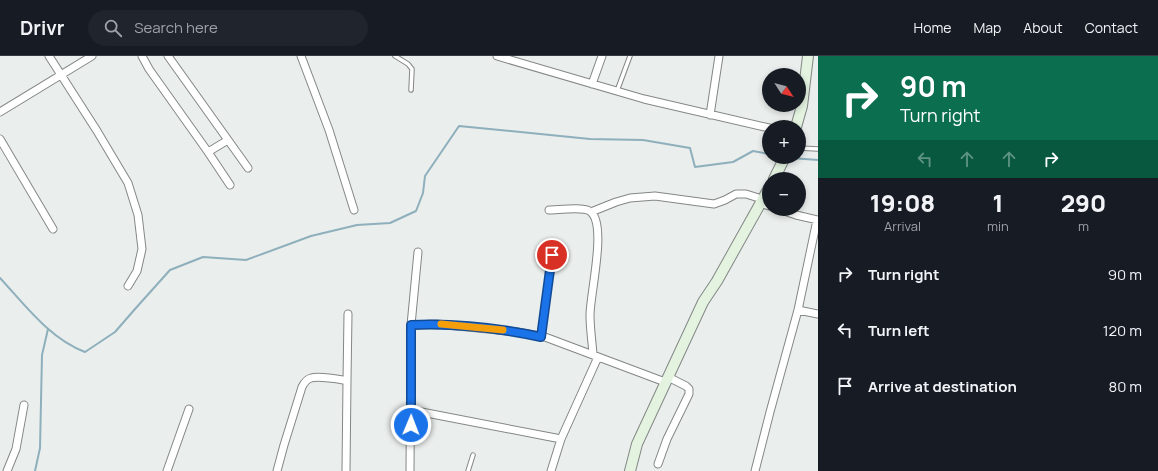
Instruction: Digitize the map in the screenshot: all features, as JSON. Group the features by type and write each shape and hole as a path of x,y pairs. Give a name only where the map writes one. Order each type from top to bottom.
{"street":[{"path":"49,56 128,183 138,215 142,249 138,271 128,286"},
{"path":"0,112 60,74 92,56"},
{"path":"142,56 149,69 230,185"},
{"path":"168,56 248,168"},
{"path":"497,56 617,91 710,115 762,126"},
{"path":"592,84 602,56"},
{"path":"710,115 719,56"},
{"path":"798,120 802,106 808,56"},
{"path":"304,57 354,210"},
{"path":"0,139 53,229"},
{"path":"208,152 228,140"},
{"path":"591,212 630,198 655,196 714,204 736,194 746,194 762,202"},
{"path":"630,471 637,444 703,302 762,206"},
{"path":"549,210 584,209 591,212 596,220 598,255 590,314 596,356 561,439 551,471"},
{"path":"755,471 798,310 817,220 800,216"},
{"path":"410,471 411,325 418,252"},
{"path":"798,310 818,314"},
{"path":"346,471 348,314"},
{"path":"411,325 437,324 517,332 541,337 686,386 689,389 689,394 667,438 658,464"},
{"path":"277,471 302,387 306,381 311,378 340,378 347,381"},
{"path":"7,471 16,449 24,405"},
{"path":"167,471 189,409"},
{"path":"411,410 561,439"}],"lane":[{"path":"395,56 410,65 412,69 411,90"},
{"path":"617,91 630,56"},
{"path":"806,148 818,149"},
{"path":"541,337 552,255"},
{"path":"468,471 473,455"}],"waterway":[{"path":"0,278 49,330 60,339 85,352 115,332 170,270 203,257 246,260 311,236 357,225 390,223 416,211 423,193 425,176 459,126 590,139 643,140 690,148 695,167 733,162 753,151 762,153"},
{"path":"806,159 818,160"},
{"path":"35,471 40,448 42,355 48,329"}],"slow traffic":[{"path":"441,324 503,330"}],"route":[{"path":"411,425 411,325 437,324 517,332 541,337 552,255"}]}
